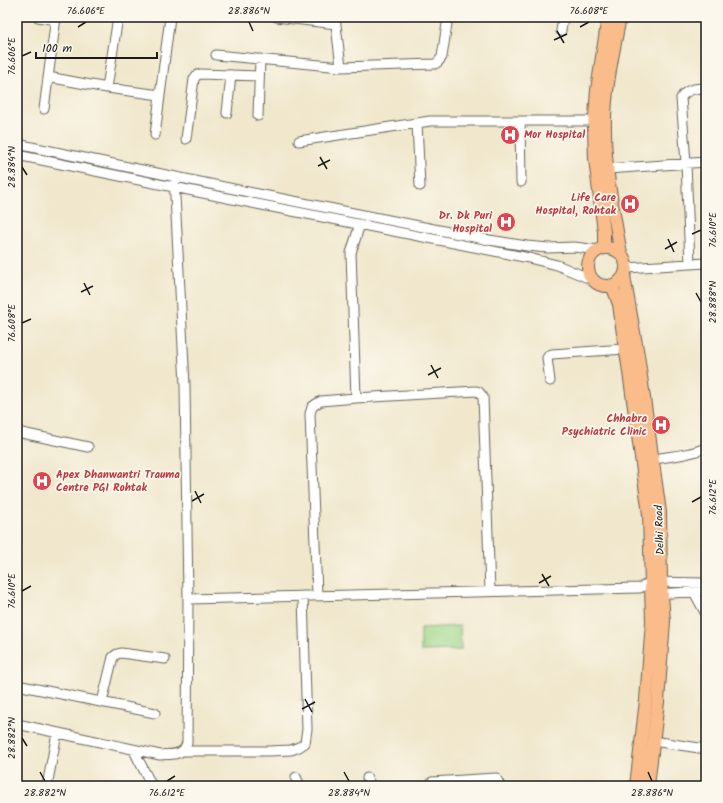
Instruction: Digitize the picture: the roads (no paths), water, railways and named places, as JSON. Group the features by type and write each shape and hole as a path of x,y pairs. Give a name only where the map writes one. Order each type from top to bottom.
{"main road":[{"path":"601,249 604,232 594,159 594,121 608,17"},
{"path":"620,17 607,91 605,128 607,169 621,254 625,262 625,272 620,280 612,285 604,286 593,280 588,269 594,253 601,249 609,248 616,250 621,254"},
{"name":"Delhi Road","path":"625,272 660,512 653,588 646,700 636,786"},
{"name":"Delhi Road","path":"612,285 619,304 649,514 653,588 664,621 658,702 648,786"}],"street":[{"path":"38,17 56,19 44,108"},
{"path":"107,88 118,17"},
{"path":"155,135 170,17"},
{"path":"277,17 335,20 341,67"},
{"path":"216,55 341,67 435,64 442,57 448,17"},
{"path":"561,31 563,17"},
{"path":"258,116 260,59"},
{"path":"186,139 194,79 196,76 200,74 259,76"},
{"path":"227,113 231,75"},
{"path":"48,77 107,88 160,95"},
{"path":"690,264 686,164 681,98 687,91 706,88"},
{"path":"299,141 430,121 594,121"},
{"path":"520,121 521,182"},
{"path":"417,123 420,186"},
{"path":"17,144 489,240 548,248 574,247 601,249"},
{"path":"17,155 529,258 557,265 593,280"},
{"path":"607,169 706,162"},
{"path":"174,177 185,385 188,599 187,743 183,751"},
{"path":"262,205 263,195"},
{"path":"356,398 352,253 360,224"},
{"path":"625,272 706,263"},
{"path":"550,381 547,358 549,355 625,349"},
{"path":"317,596 310,414 312,408 322,401 476,391 483,397 490,591"},
{"path":"17,432 88,447"},
{"path":"653,458 696,452 706,448"},
{"path":"188,599 653,588 706,582"},
{"path":"653,588 694,592 706,591"},
{"path":"694,592 706,614"},
{"path":"17,724 160,755 175,754 183,751 269,751 291,750 299,747 305,743 308,729 303,596"},
{"path":"102,702 112,657 114,655 121,653 165,659"},
{"path":"17,685 155,713"},
{"path":"47,786 57,733"},
{"path":"654,741 706,749"},
{"path":"133,749 152,786"},
{"path":"296,777 300,786"},
{"path":"434,786 432,782 496,778 500,786"}],"place":[{"name":"Mor Hospital","path":"510,135"},
{"name":"Life Care Hospital, Rohtak","path":"630,204"},
{"name":"Dr. Dk Puri Hospital","path":"506,222"},
{"name":"Chhabra Psychiatric Clinic","path":"661,425"},
{"name":"Apex Dhanwantri Trauma Centre PGI Rohtak","path":"42,481"}]}
